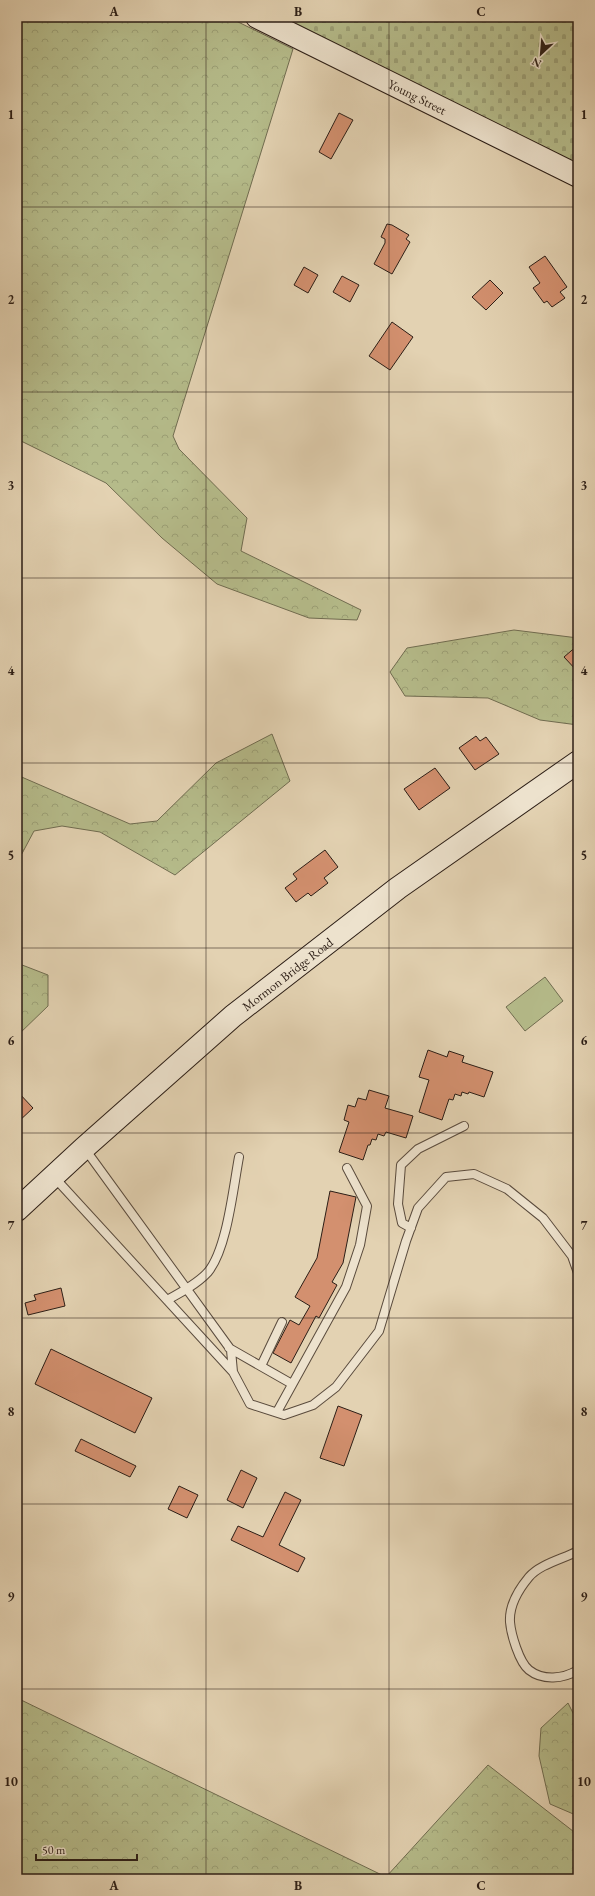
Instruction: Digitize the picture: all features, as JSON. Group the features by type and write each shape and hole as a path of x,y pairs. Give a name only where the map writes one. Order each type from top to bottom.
{"main road":[{"name":"Young Street","path":"257,17 578,176"},
{"name":"Mormon Bridge Road","path":"17,1210 84,1148 239,1011 398,888 578,762"}],"lane":[{"path":"411,1228 402,1223 398,1204 401,1166 418,1149 464,1126"},
{"path":"84,1148 230,1348 292,1384"},
{"path":"167,1300 186,1289 207,1273 221,1250 239,1157"},
{"path":"277,1412 346,1287 360,1245 367,1206 347,1168"},
{"path":"54,1176 233,1372 250,1404 284,1415 314,1405 336,1386 379,1331 418,1208 446,1177 474,1174 507,1190 544,1218 572,1256 578,1273"},
{"path":"261,1366 282,1322"},
{"path":"230,1348 233,1372"},
{"path":"578,1551 530,1576 519,1591 511,1610 510,1622 519,1655 528,1669 540,1675 554,1678 578,1670"}],"green space":[{"path":"17,17 228,17 293,49 173,436 179,449 247,518 241,551 361,610 357,620 309,618 217,584 162,538 106,483 17,439"},
{"path":"274,17 578,17 578,167"},
{"path":"514,630 578,638 578,725 540,720 488,698 405,696 390,672 407,648"},
{"path":"272,734 290,781 175,875 100,832 62,826 34,831 17,863 17,775 130,824 157,821 216,763"},
{"path":"17,963 48,975 48,1006 17,1036"},
{"path":"545,977 563,1001 525,1031 506,1007"},
{"path":"17,1698 386,1877 488,1765 578,1835 578,1879 17,1879"},
{"path":"568,1703 578,1723 578,1816 550,1804 539,1756 541,1728"}],"building":[{"path":"339,113 353,120 331,159 319,152"},
{"path":"387,224 392,225 409,235 406,239 410,242 392,274 374,264 385,243 385,239 381,237"},
{"path":"545,256 567,287 560,292 565,298 552,307 547,301 544,303 533,288 540,283 529,267"},
{"path":"304,267 318,275 308,293 294,285"},
{"path":"342,276 359,285 350,302 333,292"},
{"path":"490,280 503,293 486,310 472,297"},
{"path":"392,322 413,337 390,370 369,356"},
{"path":"578,645 578,672 564,657"},
{"path":"476,736 480,741 486,737 499,754 475,770 459,748"},
{"path":"435,768 450,788 419,810 404,789"},
{"path":"325,850 338,867 324,878 328,883 311,896 308,893 296,902 285,888 297,879 293,874"},
{"path":"428,1050 447,1057 449,1051 464,1056 462,1062 493,1072 484,1097 469,1092 468,1094 462,1092 461,1096 455,1094 453,1100 449,1099 442,1120 419,1112 429,1080 419,1077"},
{"path":"369,1090 389,1096 385,1108 413,1116 406,1138 386,1132 384,1136 378,1134 376,1140 372,1139 370,1145 368,1145 363,1160 339,1152 349,1122 344,1120 348,1105 355,1107 358,1098 366,1100"},
{"path":"17,1091 33,1108 17,1123"},
{"path":"330,1191 356,1197 343,1263 332,1282 337,1285 319,1318 316,1316 291,1363 273,1353 290,1320 299,1325 310,1306 295,1297 317,1258"},
{"path":"61,1288 65,1306 28,1315 25,1303 36,1300 34,1295"},
{"path":"51,1349 152,1398 135,1433 35,1384"},
{"path":"338,1406 362,1415 344,1466 320,1458"},
{"path":"81,1439 136,1466 130,1477 75,1451"},
{"path":"241,1470 257,1478 243,1508 227,1500"},
{"path":"179,1486 198,1495 187,1518 168,1509"},
{"path":"285,1492 301,1500 279,1545 305,1558 298,1572 231,1540 238,1526 263,1537"}]}
